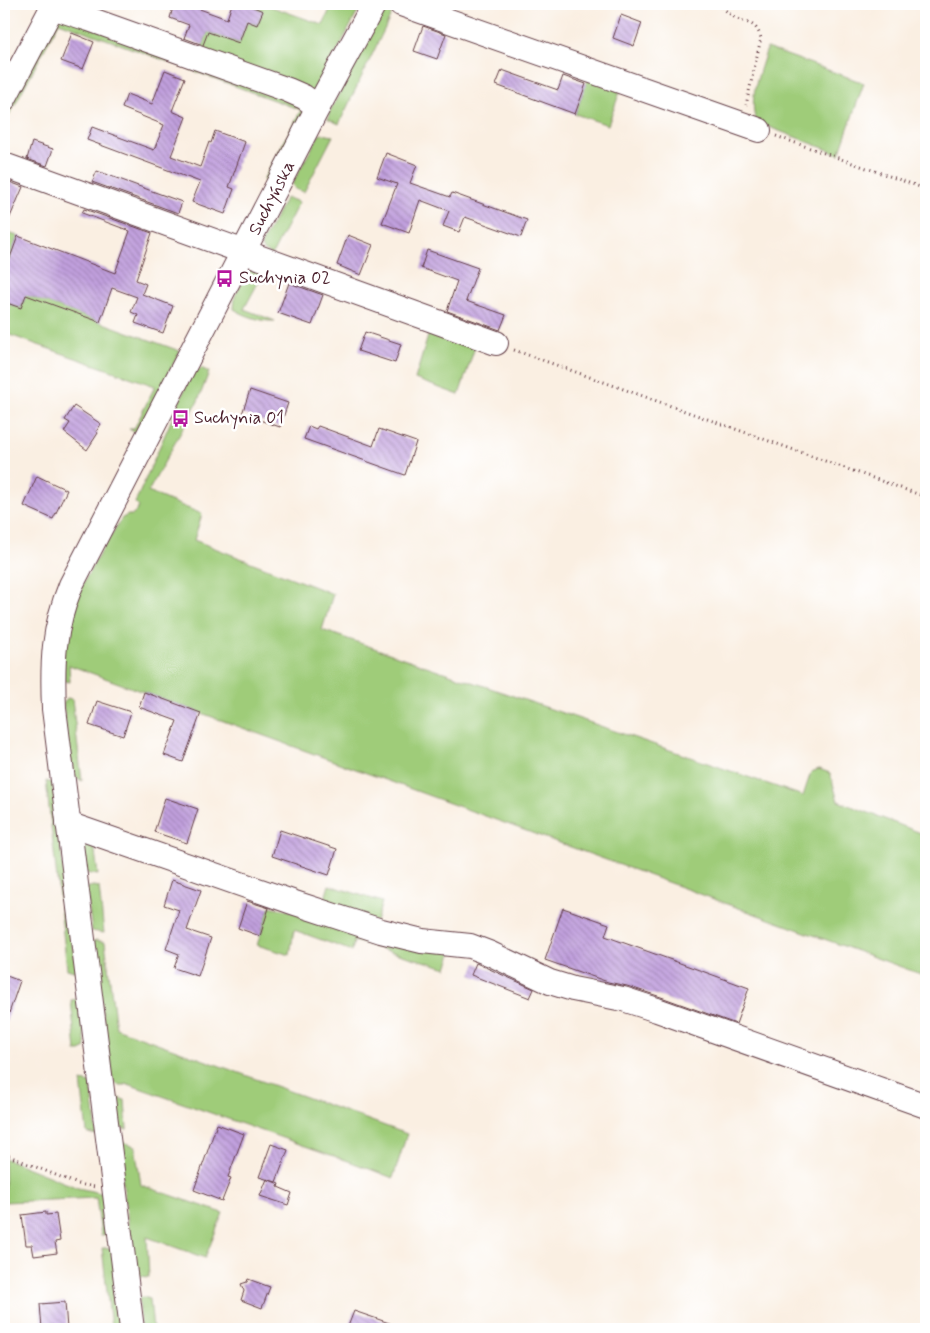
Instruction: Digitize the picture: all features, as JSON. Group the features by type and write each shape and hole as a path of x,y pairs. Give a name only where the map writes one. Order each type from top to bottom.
{"street":[{"name":"Suchyńska","path":"132,1329 54,709 53,662 57,627 71,584 318,107 374,4"},
{"path":"401,4 755,129"},
{"path":"4,99 53,5 288,90 304,97 318,107"},
{"path":"4,164 496,343"},
{"path":"68,824 381,931 422,941 470,946 550,982 572,989 623,999 657,1010 926,1106"}],"path":[{"path":"718,4 735,17 751,22 758,29 761,38 745,111 755,129 926,190"},
{"path":"496,343 926,497"},
{"path":"4,1154 78,1184 115,1189"}],"green space":[{"path":"252,4 264,4 323,25 330,9 327,4 362,4 315,93 200,54 208,32 239,43 247,21 257,25 262,11 251,6"},
{"path":"392,5 394,9 339,124 328,119 329,113 383,10"},
{"path":"59,11 282,95 305,111 269,183 263,180 301,110 59,22 4,125 4,116"},
{"path":"767,48 864,83 839,154 756,122 753,103 754,94"},
{"path":"590,74 622,86 608,125 575,114"},
{"path":"319,135 333,136 304,192 295,189 292,184"},
{"path":"288,198 299,202 272,255 262,249 261,245 285,199"},
{"path":"4,232 18,236 4,274"},
{"path":"251,265 267,266 244,309 275,321 254,318 234,309 235,296"},
{"path":"26,295 180,351 138,434 129,429 134,429 155,386 4,333 4,302 21,308"},
{"path":"431,326 477,341 459,395 415,379"},
{"path":"201,368 209,372 198,401 148,492 202,514 194,540 333,594 322,630 803,796 811,772 819,769 830,773 838,801 926,835 926,976 69,665 70,682 65,681 62,664 64,637 75,601 102,549 122,518 133,515 139,507 135,503 191,375"},
{"path":"67,698 72,699 82,781 72,774 63,704"},
{"path":"46,781 52,783 77,972 67,969"},
{"path":"94,843 98,875 85,873 84,848"},
{"path":"329,885 382,902 376,922 323,905"},
{"path":"99,887 104,933 92,931 86,888"},
{"path":"270,906 453,951 447,968 354,941 352,951 294,930 290,955 257,945"},
{"path":"96,940 105,942 116,1028 407,1134 393,1178 125,1083 125,1085 118,1085 112,1080 93,942"},
{"path":"80,999 86,1048 76,1051 71,1000"},
{"path":"81,1081 91,1083 97,1135 87,1133"},
{"path":"114,1099 125,1100 127,1129 117,1128"},
{"path":"123,1142 135,1146 141,1185 223,1213 205,1258 147,1237 149,1277 139,1276 134,1272 118,1143"},
{"path":"4,1158 78,1188 105,1194 110,1234 101,1235 96,1198 5,1202"},
{"path":"102,1248 112,1248 121,1326 111,1327"},
{"path":"139,1298 150,1299 153,1329 141,1329"}],"building":[{"path":"174,4 186,4 227,19 232,4 252,4 251,6 263,11 257,25 247,21 239,43 208,32 203,45 184,38 189,25 170,18"},
{"path":"621,15 642,23 634,46 613,38"},
{"path":"423,26 446,34 437,59 414,51"},
{"path":"72,33 94,42 83,69 61,61"},
{"path":"165,70 185,78 172,111 186,117 171,156 200,167 215,131 245,142 229,187 234,189 225,214 192,202 200,182 87,140 92,127 154,150 164,125 122,108 127,94 152,104"},
{"path":"502,70 558,90 563,76 586,84 575,114 496,85"},
{"path":"32,142 53,149 47,166 27,159"},
{"path":"386,153 417,165 410,183 450,197 452,193 527,220 521,237 465,217 459,232 443,226 449,211 420,200 409,233 382,223 397,184 377,177"},
{"path":"97,171 182,202 178,213 92,182"},
{"path":"4,180 23,187 4,231"},
{"path":"84,209 152,233 136,280 146,284 142,294 173,306 163,333 135,323 138,315 131,312 137,297 112,288 100,322 26,295 21,308 4,302 4,274 18,236 115,273 130,231 82,213"},
{"path":"348,235 373,245 361,275 337,265"},
{"path":"427,250 478,268 466,301 506,315 500,330 447,311 457,281 421,268"},
{"path":"289,283 323,295 312,325 278,313"},
{"path":"365,332 401,344 395,363 358,351"},
{"path":"250,390 288,403 280,427 242,414"},
{"path":"74,406 101,424 96,432 98,433 87,450 64,432 70,423 65,420"},
{"path":"309,426 316,429 318,426 373,446 379,429 416,442 405,475 304,439"},
{"path":"37,476 67,490 53,519 24,506"},
{"path":"144,692 201,713 183,762 164,755 177,721 139,707"},
{"path":"97,701 131,712 123,736 89,725"},
{"path":"165,798 198,809 187,843 154,832"},
{"path":"280,830 337,849 329,875 272,856"},
{"path":"172,880 201,890 187,930 211,938 198,976 174,968 179,954 166,949 179,910 164,905"},
{"path":"247,901 269,908 260,936 238,928"},
{"path":"563,908 609,924 605,936 749,988 736,1024 661,997 608,982 545,960"},
{"path":"476,963 534,989 530,998 471,975"},
{"path":"4,975 20,981 6,1022 4,1022"},
{"path":"217,1124 244,1134 228,1177 231,1178 222,1201 194,1190"},
{"path":"271,1144 288,1150 276,1182 259,1177"},
{"path":"267,1179 279,1184 278,1187 292,1193 288,1205 260,1196"},
{"path":"46,1212 46,1215 56,1214 60,1241 55,1242 57,1253 34,1256 32,1245 26,1245 22,1215"},
{"path":"248,1279 270,1287 262,1308 241,1300 244,1291 241,1284 247,1282"},
{"path":"65,1302 67,1329 42,1329 40,1304"},
{"path":"354,1311 401,1327 401,1329 347,1329"}],"place":[{"name":"Suchynia 02","path":"225,278"},
{"name":"Suchynia 01","path":"180,418"}]}
